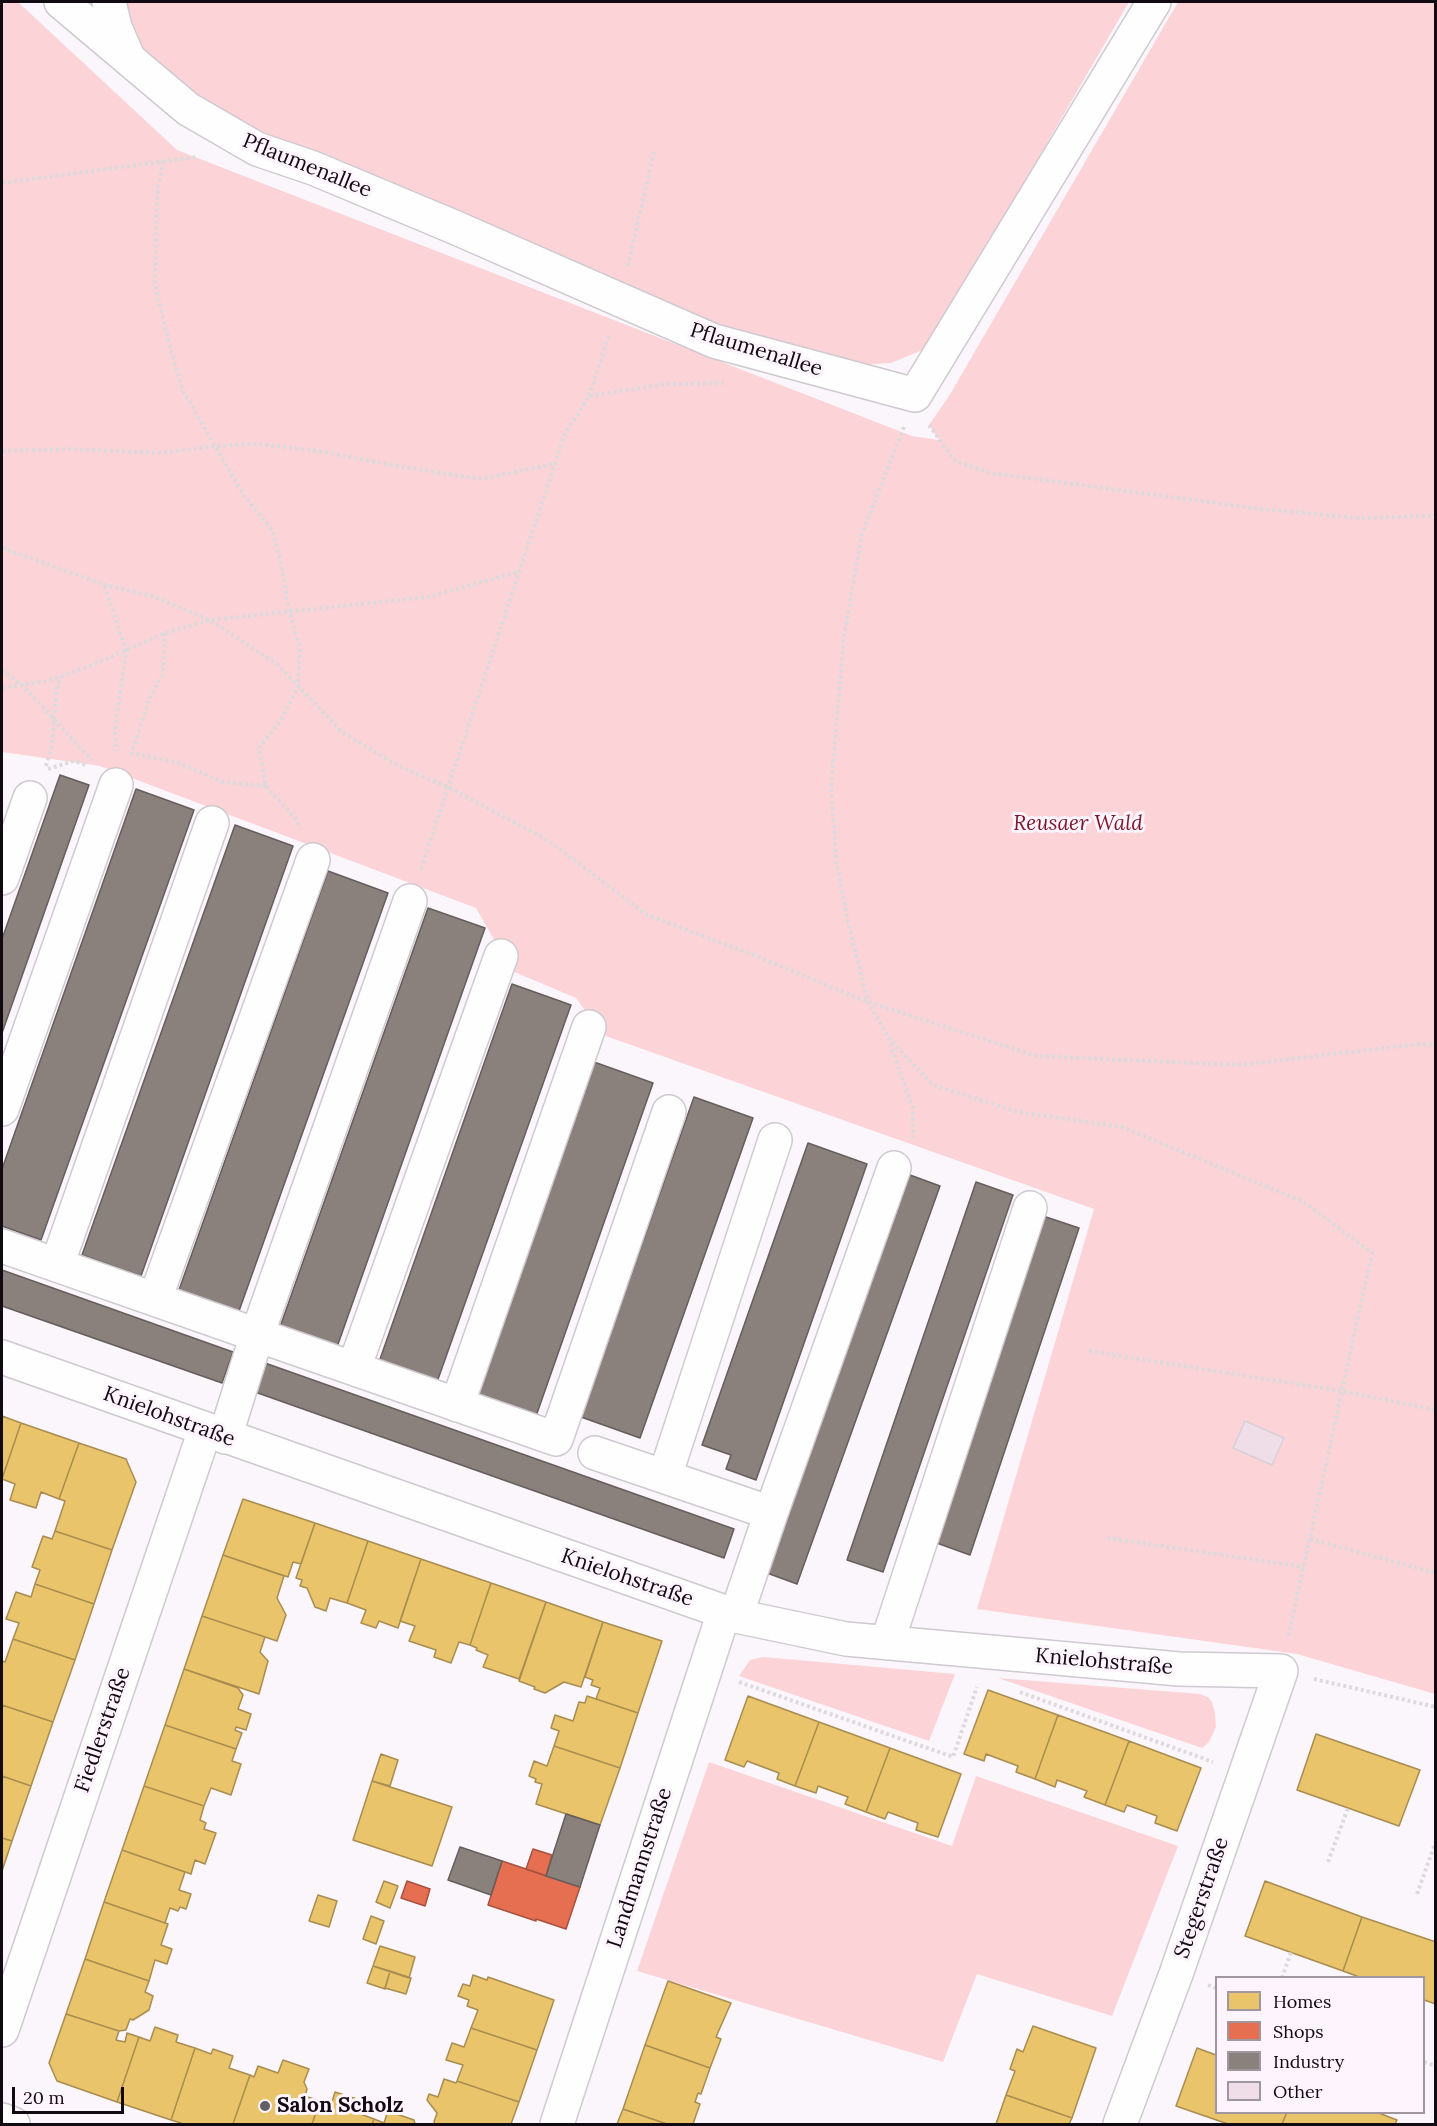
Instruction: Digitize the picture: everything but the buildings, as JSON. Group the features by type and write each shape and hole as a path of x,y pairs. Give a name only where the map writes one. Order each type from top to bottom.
{"street":[{"name":"Pflaumenallee","path":"61,2 188,109 257,149 313,168 454,227 714,341 915,394"},
{"name":"Pflaumenallee","path":"109,2 115,27 127,57"},
{"path":"915,394 1154,2"},
{"path":"2,1109 109,777"},
{"path":"2,878 30,798"},
{"path":"57,1265 212,823"},
{"path":"155,1299 313,860"},
{"name":"Fiedlerstraße","path":"2,2030 215,1433 257,1335 410,901"},
{"path":"354,1368 501,956"},
{"path":"457,1405 589,1027"},
{"path":"2,1246 556,1439 669,1112"},
{"path":"665,1476 775,1140"},
{"name":"Landmannstraße","path":"557,2124 704,1670 730,1614 771,1513 894,1168"},
{"path":"887,1643 1030,1208"},
{"name":"Knielohstraße","path":"2,1357 730,1614 846,1639 1179,1669 1281,1671"},
{"path":"595,1452 771,1513"},
{"name":"Stegerstraße","path":"1120,2124 1176,1974 1281,1671"},
{"path":"2,2120 13,2124"}],"path":[{"path":"2,183 198,157"},
{"path":"163,161 157,196 155,284 183,391 243,494 272,530 281,563 289,611 300,647 298,687 279,723 259,748 266,786 297,820 313,860"},
{"path":"410,901 564,436 590,396 666,384 730,383"},
{"path":"915,394 929,425 956,461 991,473 1261,508 1358,518 1436,516"},
{"path":"894,1168 913,1142 913,1108 888,1037 868,1002 848,922 836,860 831,788 844,636 862,534 915,394"},
{"path":"2,451 74,449 161,453 216,446 257,444 318,451 482,479 555,464"},
{"path":"2,548 105,585 152,596 210,620 277,664 342,732 398,766 448,787 549,841 647,915 868,1002 1036,1056 1239,1065 1420,1044 1436,1046"},
{"path":"2,688 24,686 60,676 126,651 165,633 210,620 428,597 519,572"},
{"path":"105,585 126,651 109,777"},
{"path":"109,777 132,753 149,700 163,673 165,633"},
{"path":"2,670 24,686 109,777"},
{"path":"60,676 52,745 45,770 74,761 109,777"},
{"path":"132,753 179,763 222,782 266,786"},
{"path":"888,1037 933,1084 1018,1112 1122,1127 1304,1202 1372,1253 1281,1671 1436,1707"},
{"path":"1089,1351 1342,1391 1436,1410"},
{"path":"1107,1538 1304,1567"},
{"path":"1310,1539 1436,1573"},
{"path":"704,1670 953,1757 980,1678 983,1651"},
{"path":"1013,1690 1245,1774"},
{"path":"1328,1862 1348,1808"},
{"path":"1417,1894 1436,1841"},
{"path":"1282,1976 1291,1952"}],"green space":[{"name":"Reusaer Wald","path":"2,2 18,2 177,150 912,436 939,440 929,425 949,396 1178,2 1435,2 1436,516 1432,517 1436,518 1435,1694 1297,1654 977,1609 1094,1209 603,1035 576,998 512,971 476,908 100,766 2,752"},
{"path":"120,2 1129,2 928,348 891,363 813,368 257,149 137,53"},
{"path":"763,1657 955,1674 929,1741 739,1676 750,1660"},
{"path":"998,1678 1200,1694 1208,1697 1212,1702 1216,1727 1209,1742 1202,1748"},
{"path":"709,1762 952,1846 976,1776 1178,1846 1112,2016 977,1974 943,2062 637,1971"}],"place":[{"name":"Salon Scholz","path":"265,2106"}]}
